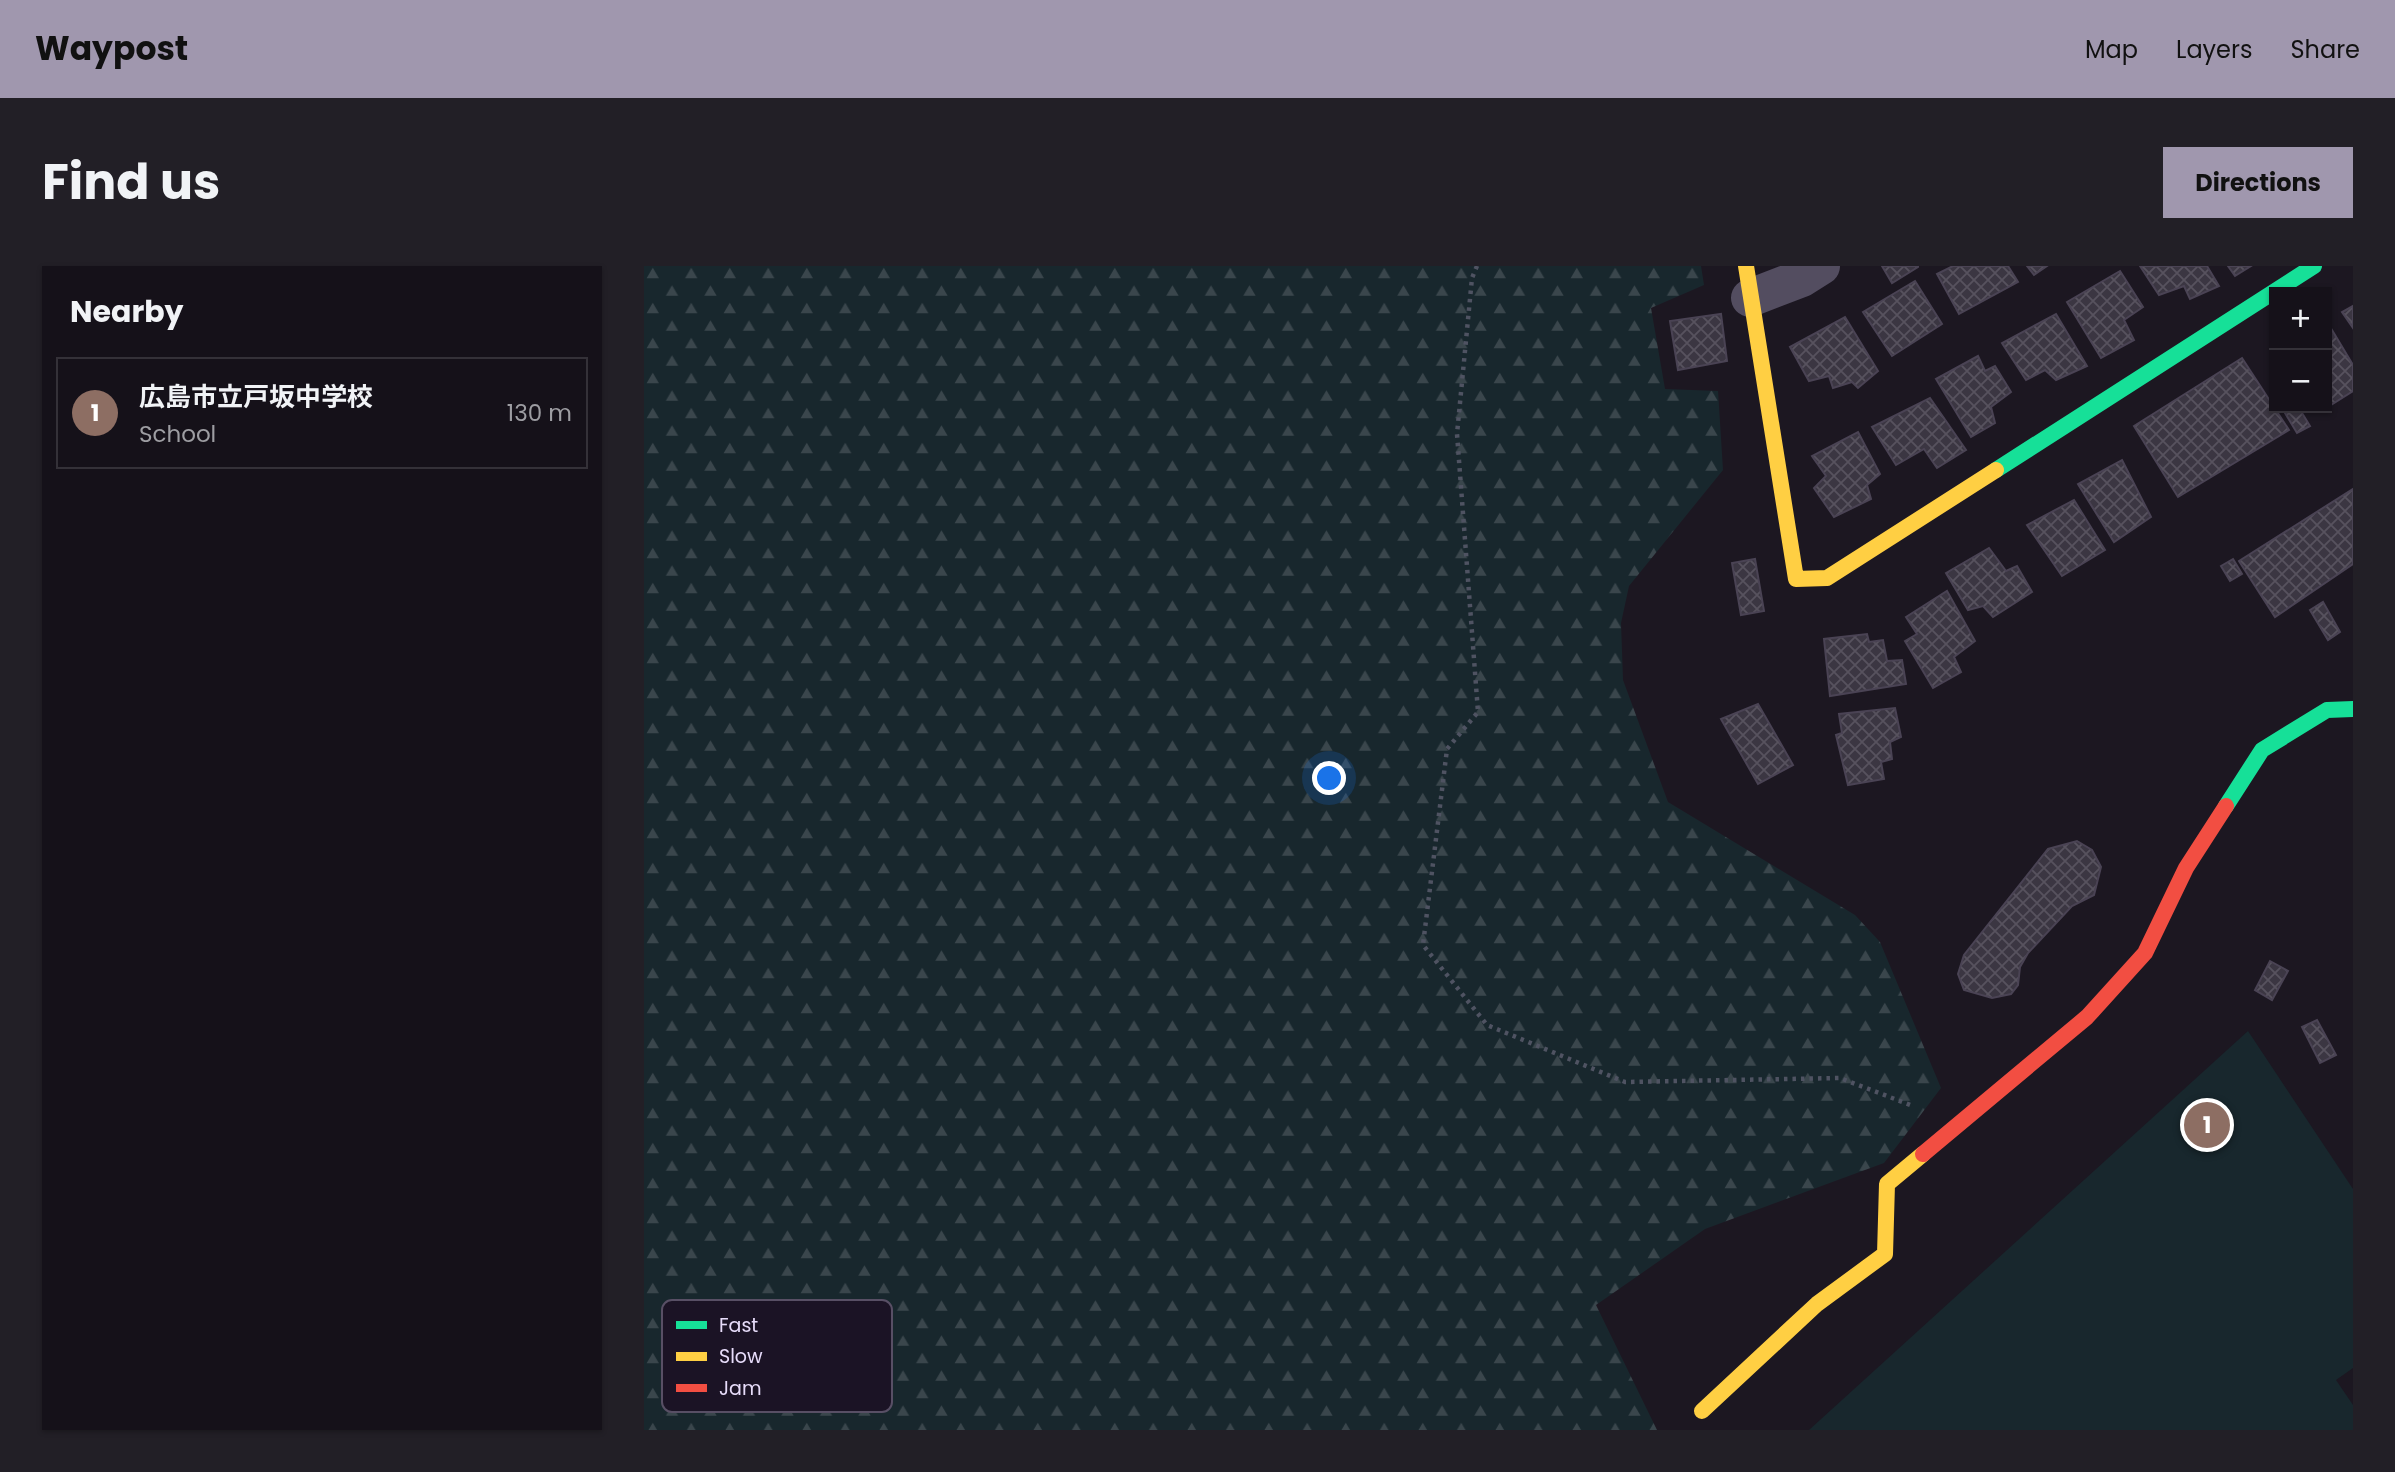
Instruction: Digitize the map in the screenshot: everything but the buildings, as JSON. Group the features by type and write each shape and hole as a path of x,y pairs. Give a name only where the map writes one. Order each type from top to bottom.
{"street":[{"path":"1821,266 1802,278 1748,282 1796,579 1828,578 2314,266"},
{"path":"1702,1411 1817,1304 1885,1254 1887,1184 2087,1017 2145,953 2186,868 2262,750 2327,710 2353,709"}],"path":[{"path":"1477,266 1472,278 1457,434 1478,712 1447,749 1423,945 1487,1025 1625,1082 1840,1077 1959,1124"}],"green space":[{"path":"644,266 1701,266 1704,285 1651,308 1665,389 1718,391 1723,470 1629,586 1621,623 1623,680 1668,802 1855,915 1880,942 1941,1088 1884,1163 1705,1229 1596,1305 1657,1430 644,1430"},
{"path":"2248,1031 2353,1189 2353,1368 2336,1380 2353,1405 2353,1430 1809,1430"}],"traffic: fast":[{"path":"1996,470 2314,266"},
{"path":"2226,806 2262,750 2327,710 2353,709"}],"traffic: slow":[{"path":"1746,266 1796,579 1827,578 1996,470"},
{"path":"1702,1411 1817,1304 1885,1254 1887,1184 1923,1154"}],"traffic: jam":[{"path":"1923,1154 2087,1017 2145,953 2186,868 2226,806"}],"place":[{"name":"広島市立戸坂中学校","path":"2207,1125"}]}
